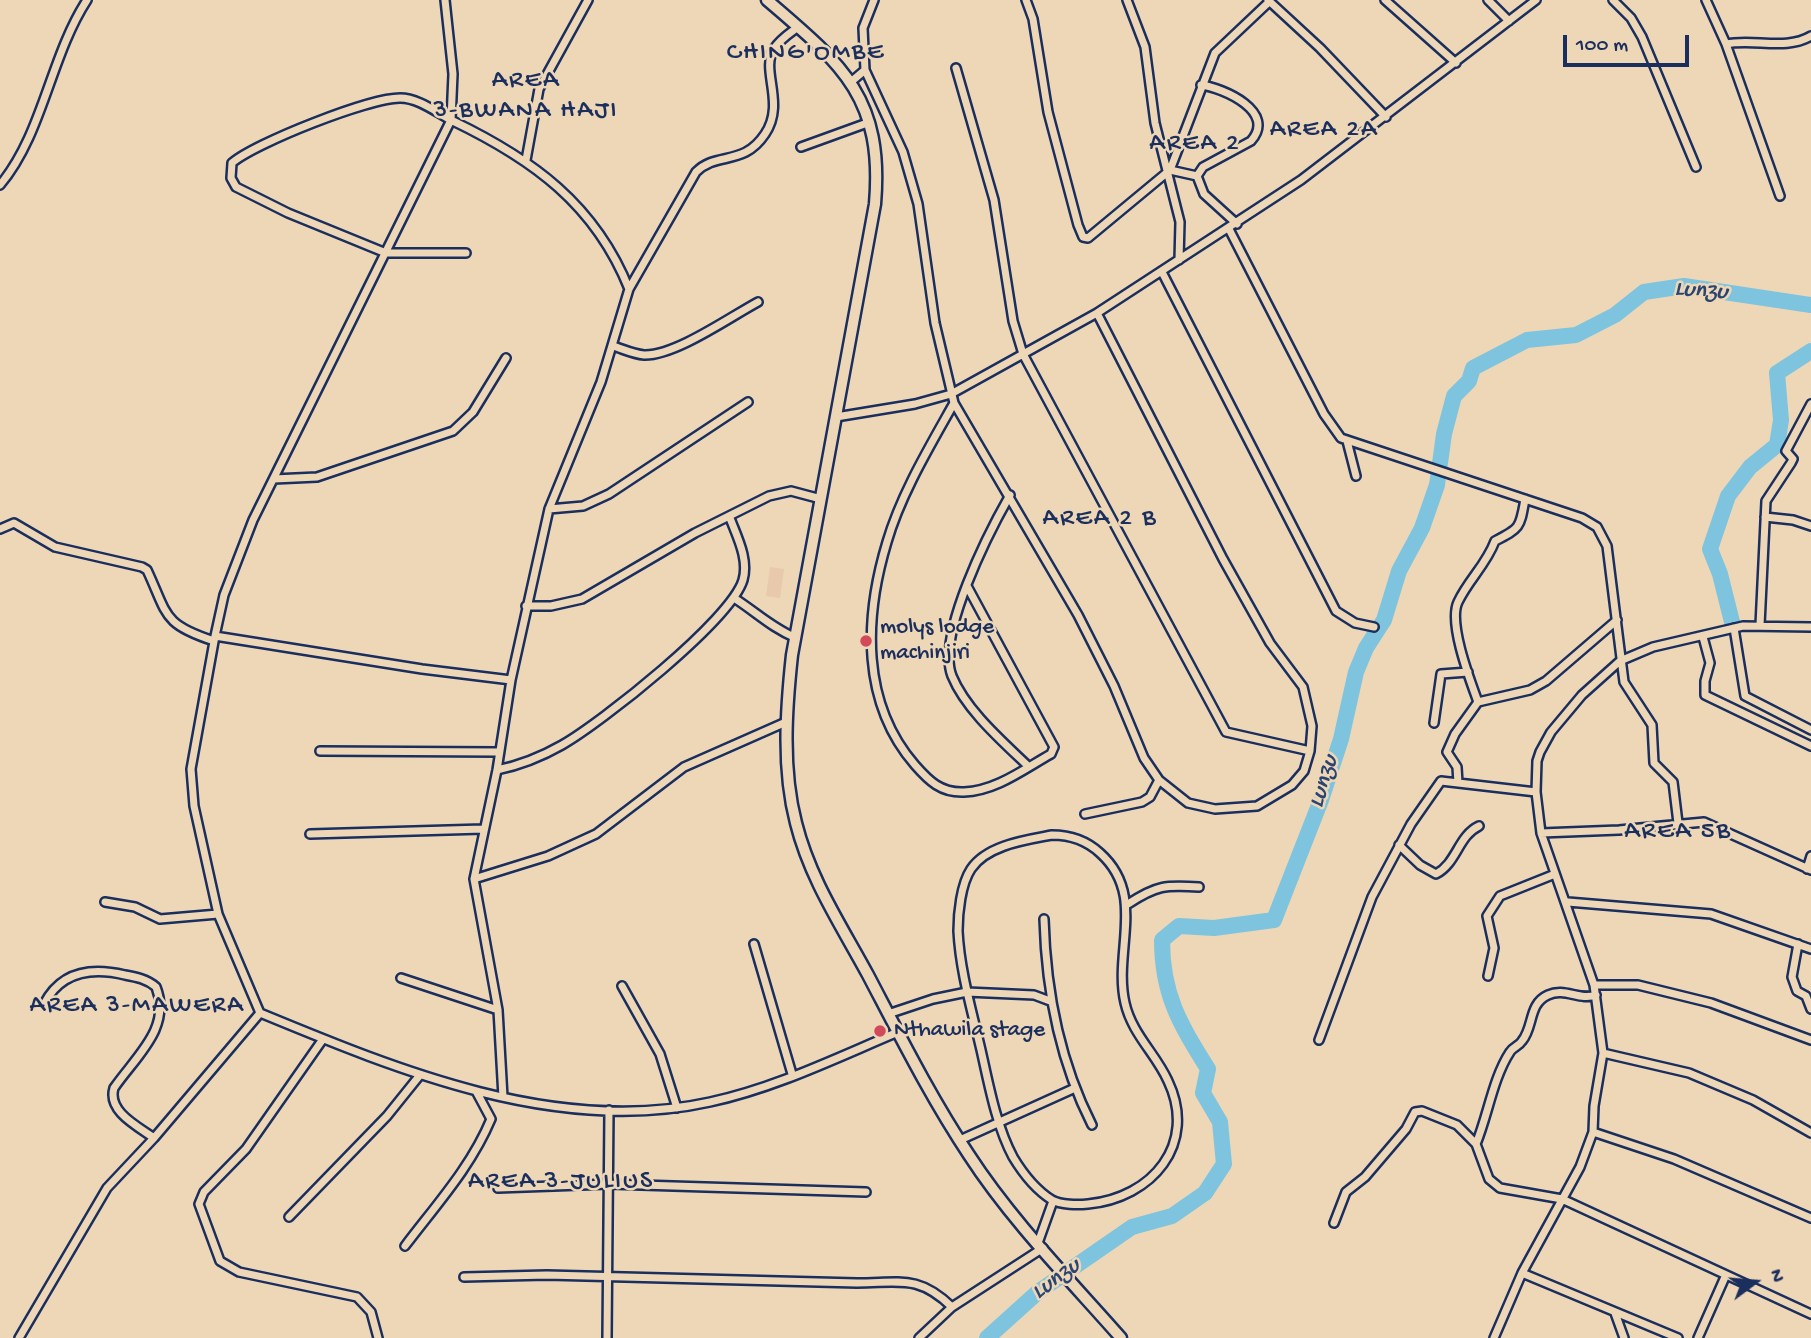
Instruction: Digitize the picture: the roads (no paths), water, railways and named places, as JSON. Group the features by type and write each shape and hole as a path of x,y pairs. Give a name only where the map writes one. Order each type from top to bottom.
{"main road":[{"path":"766,0 798,27 852,81 870,122 878,172 875,204 796,638 786,722 790,791 796,823 811,870 888,1014 960,1140 1001,1199 1121,1338"}],"street":[{"path":"0,185 17,161 47,95 59,51 87,0"},
{"path":"445,0 453,74 451,120 241,551 224,595 191,769 194,806 218,914 260,1013 419,1075 476,1091 539,1104 609,1110 677,1108 741,1095 898,1032"},
{"path":"526,160 539,89 588,0"},
{"path":"874,0 863,28 866,70 903,152 913,184 924,233 936,323 954,403 1010,495 1093,644 1144,758 1159,780 1188,803 1215,809 1257,806 1292,785 1304,771 1310,751 1312,726 1303,687 1270,643 1223,559 1097,313"},
{"path":"1026,0 1033,19 1048,112 1083,237 1093,235 1168,172 1201,85 1220,46 1268,1 1320,48 1386,117"},
{"path":"1127,0 1145,47 1152,104 1180,222 1179,260"},
{"path":"1385,0 1456,63"},
{"path":"1488,0 1509,22"},
{"path":"836,418 915,404 951,394 1097,313 1237,224 1386,117 1535,0"},
{"path":"1613,0 1631,18 1642,37 1696,167"},
{"path":"1706,0 1726,44 1780,196"},
{"path":"503,1097 504,1059 498,1010 474,879 497,770 511,680 549,509 592,407 629,289 703,165 748,152 765,135 776,101 770,55 775,47 798,27"},
{"path":"1726,44 1741,41 1792,43 1811,36"},
{"path":"956,68 995,200 1013,321 1023,354 1226,732 1310,751"},
{"path":"852,81 866,70"},
{"path":"1201,85 1232,93 1251,110 1258,129 1251,141 1203,167 1198,176 1204,194 1237,224"},
{"path":"466,253 386,253 288,213 236,187 231,178 232,163 282,137 381,101 409,100 526,160 560,188 615,258 629,289"},
{"path":"801,147 870,122"},
{"path":"1168,172 1198,176"},
{"path":"1229,229 1336,434 1347,441 1582,518 1597,527 1606,546 1620,661 1627,688 1652,725 1654,763 1673,782 1678,823"},
{"path":"1162,272 1336,611 1354,623 1374,627"},
{"path":"613,345 642,355 654,354 695,337 758,302"},
{"path":"274,480 317,477 453,431 473,412 506,358"},
{"path":"549,509 583,506 609,494 748,402"},
{"path":"954,403 887,540 872,623 871,664 877,698 908,757 935,786 952,792 979,790 1007,780 1051,754 1054,747 967,586"},
{"path":"1760,625 1766,501 1792,461 1786,451 1788,445 1811,404"},
{"path":"1347,441 1356,476"},
{"path":"526,607 551,606 582,598 695,533 782,492 821,499"},
{"path":"1010,495 978,555 967,586 952,638 951,673 971,705 1028,766"},
{"path":"1478,702 1454,620 1457,604 1469,582 1487,562 1495,541 1514,532 1522,524 1525,499"},
{"path":"1765,517 1793,520 1811,526"},
{"path":"497,770 519,766 565,743 628,697 726,609 734,598 745,568 730,518"},
{"path":"0,529 14,523 55,547 142,567 147,570 164,612 184,630 215,638 511,680"},
{"path":"734,598 757,612 772,627 796,638"},
{"path":"1458,783 1457,767 1447,752 1455,734 1478,702 1530,690 1546,681 1617,620"},
{"path":"1494,1338 1522,1273 1562,1199 1593,1132 1594,1106 1603,1053 1594,985 1568,902 1555,874 1542,833 1536,792 1537,761 1551,732 1582,695 1620,661 1653,647 1734,628 1760,625 1811,627"},
{"path":"1734,628 1745,696 1782,712 1811,730"},
{"path":"1703,637 1710,663 1704,689 1708,698 1740,710 1759,723 1811,746"},
{"path":"1434,723 1441,674 1468,672"},
{"path":"474,879 548,856 596,834 684,767 786,722"},
{"path":"320,751 498,752"},
{"path":"1084,814 1142,802 1150,797 1159,780"},
{"path":"1319,1040 1353,941 1399,845 1441,781 1536,792"},
{"path":"1542,833 1619,830 1704,821 1760,844 1809,869 1811,856"},
{"path":"1399,845 1420,865 1436,874 1445,870 1468,832 1479,826"},
{"path":"310,834 484,829"},
{"path":"1070,835 1096,849 1110,861 1128,904 1123,977 1125,1003 1134,1029 1167,1079 1176,1100 1177,1124 1171,1154 1160,1172 1146,1183 1090,1204 1053,1201 1023,1171 1000,1123 967,992 958,928 963,893 971,870 991,853 1025,840 1070,835"},
{"path":"1488,976 1494,948 1487,916 1500,896 1555,874"},
{"path":"1128,904 1151,888 1167,884 1199,887"},
{"path":"105,902 135,907 160,919 218,914"},
{"path":"1568,902 1712,914 1811,949"},
{"path":"1044,919 1050,1001 1075,1088 1092,1125"},
{"path":"754,944 792,1074"},
{"path":"1798,944 1792,977 1797,991 1806,996 1811,1009"},
{"path":"44,1004 57,985 66,978 90,971 108,971 134,977 150,981 156,987 160,997 160,1023 111,1096 114,1105 154,1138"},
{"path":"401,978 498,1010"},
{"path":"1594,985 1638,985 1712,1003 1811,1040"},
{"path":"622,986 660,1054 677,1108"},
{"path":"1476,1144 1489,1112 1499,1073 1512,1049 1523,1041 1535,1008 1542,998 1561,991 1581,997 1596,995"},
{"path":"888,1014 933,999 967,992 1034,995 1050,1001"},
{"path":"19,1338 107,1188 154,1138 260,1013"},
{"path":"323,1039 253,1139 204,1192 199,1204 220,1261 239,1272 357,1297 371,1312 379,1338"},
{"path":"1603,1053 1689,1073 1753,1100 1811,1133"},
{"path":"289,1217 387,1116 419,1075"},
{"path":"960,1140 1075,1088"},
{"path":"404,1246 468,1164 481,1142 491,1119 476,1091"},
{"path":"607,1338 609,1110"},
{"path":"1334,1223 1346,1192 1365,1177 1419,1110 1448,1120 1476,1144 1489,1179 1495,1185 1562,1199 1725,1277 1811,1314"},
{"path":"1593,1132 1674,1159 1811,1218"},
{"path":"498,1188 609,1184 866,1192"},
{"path":"919,1338 952,1307 1041,1245 1053,1201"},
{"path":"1522,1273 1678,1338"},
{"path":"464,1277 609,1276 857,1283 906,1280 939,1296 952,1307"},
{"path":"1698,1338 1725,1277"},
{"path":"1615,1313 1624,1338"}],"waterway":[{"name":"Lunzu","path":"987,1338 1038,1292 1132,1227 1172,1216 1205,1193 1224,1164 1220,1122 1203,1093 1208,1069 1174,1008 1165,977 1162,940 1179,926 1214,928 1274,920 1321,800 1341,739 1356,672 1366,648 1384,620 1399,571 1422,528 1437,485 1444,434 1454,396 1469,381 1473,368 1527,340 1576,335 1615,315 1644,292 1684,286 1811,305"},
{"path":"1732,622 1720,574 1710,549 1728,496 1750,467 1777,445 1781,420 1777,373 1811,351"}],"place":[{"name":"molys lodge machinjiri","path":"866,641"},
{"name":"Nthawila stage","path":"880,1031"}],"district":[{"name":"CHING'OMBE","path":"806,54"},
{"name":"AREA 3-BWANA HAJI","path":"526,97"},
{"name":"AREA 2A","path":"1324,131"},
{"name":"AREA 2","path":"1195,145"},
{"name":"AREA 2 B","path":"1100,520"},
{"name":"AREA 5B","path":"1678,833"},
{"name":"AREA 3-MAWERA","path":"137,1007"},
{"name":"AREA 3-JULIUS","path":"561,1183"}]}
